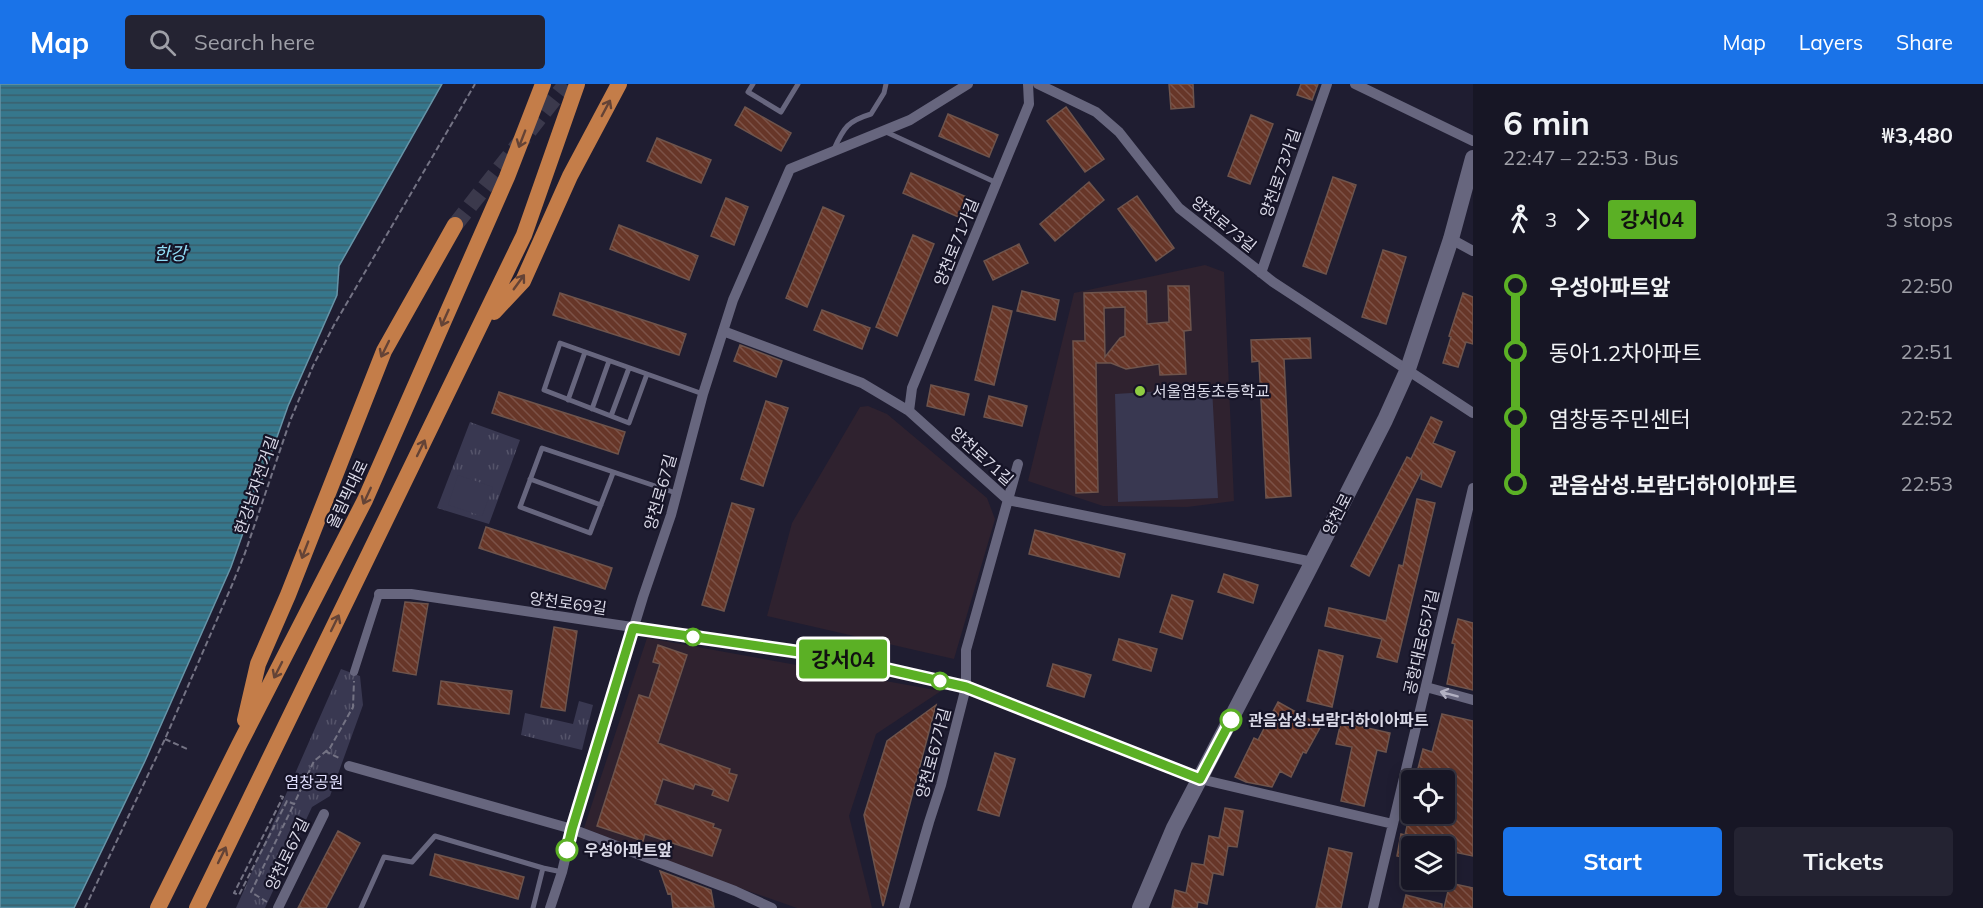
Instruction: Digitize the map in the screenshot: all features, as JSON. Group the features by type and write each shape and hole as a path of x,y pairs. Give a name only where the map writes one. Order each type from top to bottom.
{"highway":[{"name":"올림픽대로","path":"159,908 239,745 365,500 507,177 543,84"},
{"path":"197,908 524,235 577,84"},
{"path":"481,326 523,281 570,176 619,84"},
{"path":"239,745 258,664 288,595 384,351 455,225"}],"main road":[{"name":"양천로","path":"1140,908 1174,828 1313,562 1385,420 1408,369 1451,239 1473,158"}],"street":[{"path":"833,152 910,120 968,84"},
{"name":"양천로71가길","path":"909,411 912,388 1029,104 1028,84"},
{"name":"양천로73길","path":"1038,84 1096,112 1119,132 1179,208 1261,273 1473,413"},
{"name":"양천로73가길","path":"1261,273 1327,84"},
{"path":"1355,84 1473,141"},
{"name":"양천로67길","path":"550,908 733,300 790,169 833,152"},
{"path":"1451,239 1473,252"},
{"name":"양천로71길","path":"723,331 862,383 909,411 1008,500 1313,562"},
{"name":"양천로67가길","path":"904,908 941,785 966,687 966,650 1018,464"},
{"name":"공항대로65가길","path":"1373,908 1473,488"},
{"path":"354,672 379,594"},
{"name":"양천로69길","path":"379,594 411,594 834,657 966,687 1200,779"},
{"path":"1425,687 1473,700"},
{"path":"345,762 572,829 735,891 771,908"},
{"path":"1200,779 1393,824"},
{"name":"양천로67길","path":"278,908 324,814"}],"lane":[{"path":"753,84 748,92 781,112 798,84"},
{"path":"833,152 843,129 855,119 871,114 884,93 886,84"},
{"path":"884,131 997,183"},
{"path":"647,374 629,423 544,390 560,343 609,360 703,394"},
{"path":"568,400 585,352"},
{"path":"592,409 609,360"},
{"path":"611,416 629,368"},
{"path":"613,473 590,533 520,507 542,448 676,493"},
{"path":"530,479 601,505"},
{"path":"361,908 384,857 412,862 435,836 562,872"},
{"path":"533,908 543,868"}],"path":[{"name":"한강남자전거길","path":"85,908 165,739 245,553 313,366 475,84"},
{"path":"268,902 251,892 315,761 330,748 354,707 354,672"},
{"path":"165,739 187,749"},
{"path":"325,751 345,762"},
{"path":"280,796 283,797 234,893 239,896 287,801 294,804"}],"shaded area":[{"name":"서울염동초등학교","path":"1205,265 1224,272 1234,501 1187,507 1103,506 1028,481 1074,293"},
{"path":"868,406 887,414 987,498 995,519 954,659 767,616 792,523 860,407"},
{"path":"647,638 941,691 876,734 849,816 872,908 797,908 711,878 584,828"}],"green space":[{"path":"1212,388 1218,498 1118,502 1115,394"},
{"path":"470,422 520,440 489,524 437,508"},
{"path":"458,475 493,487 482,516 448,505"},
{"name":"염창공원","path":"341,669 360,676 363,705 330,796 312,807 265,908 236,908"},
{"path":"579,701 593,705 582,750 521,735 525,713 573,724"}],"water":[{"name":"한강","path":"0,84 442,84 339,266 337,295 288,406 231,567 145,761 74,908 0,908"}],"building":[{"path":"1169,84 1193,84 1194,107 1171,109"},
{"path":"1301,84 1318,84 1312,100 1297,95"},
{"path":"745,107 791,133 781,151 735,125"},
{"path":"1066,107 1104,159 1085,172 1047,121"},
{"path":"948,114 998,135 989,157 939,136"},
{"path":"1251,115 1273,124 1250,184 1228,176"},
{"path":"657,138 711,160 701,183 647,161"},
{"path":"911,173 971,199 963,219 903,193"},
{"path":"1333,177 1356,185 1326,274 1303,266"},
{"path":"1089,182 1104,200 1055,241 1040,224"},
{"path":"1137,196 1174,248 1156,261 1118,209"},
{"path":"726,198 748,207 734,245 711,236"},
{"path":"823,207 844,216 807,307 786,298"},
{"path":"619,225 698,256 689,280 610,249"},
{"path":"913,235 934,244 897,336 876,327"},
{"path":"1019,244 1028,263 993,280 984,261"},
{"path":"1383,250 1406,257 1386,324 1362,317"},
{"path":"1168,286 1189,286 1191,330 1184,331 1186,374 1160,375 1159,364 1126,369 1111,363 1096,363 1098,492 1076,493 1073,341 1085,341 1084,293 1146,291 1147,324 1169,322","holes":["1125,307 1125,336 1120,338 1105,357 1104,308"]},
{"path":"1022,291 1059,300 1055,320 1017,311"},
{"path":"560,293 686,334 679,355 553,315"},
{"path":"1463,293 1473,297 1473,344 1466,342 1458,367 1443,363"},
{"path":"993,306 1012,311 994,385 975,380"},
{"path":"822,310 870,328 862,349 814,330"},
{"path":"1310,338 1311,358 1284,359 1291,496 1266,498 1259,361 1252,362 1251,340"},
{"path":"740,345 782,361 776,377 734,361"},
{"path":"931,385 969,394 964,415 927,406"},
{"path":"499,392 625,432 618,454 492,413"},
{"path":"989,396 1027,406 1022,426 984,417"},
{"path":"766,401 788,408 763,486 741,479"},
{"path":"1431,417 1442,422 1433,443 1455,452 1441,487 1421,479 1422,470 1369,576 1351,566 1407,457 1411,459"},
{"path":"1417,499 1435,503 1397,662 1377,657 1382,639 1325,626 1329,608 1386,621 1399,565 1403,566"},
{"path":"732,503 754,509 724,611 702,605"},
{"path":"486,527 612,568 605,589 479,548"},
{"path":"1035,530 1125,554 1119,577 1029,554"},
{"path":"1224,574 1258,585 1253,603 1218,592"},
{"path":"1172,595 1193,601 1182,639 1160,632"},
{"path":"405,602 428,604 416,675 393,671"},
{"path":"1458,619 1473,623 1473,690 1447,684 1455,644 1452,643"},
{"path":"554,627 577,631 565,711 541,707"},
{"path":"1119,639 1157,649 1151,671 1113,660"},
{"path":"658,645 687,655 658,743 730,769 729,773 737,775 728,801 712,795 714,790 695,784 693,789 663,779 655,804 714,824 713,827 721,830 712,856 645,834 643,841 597,826 639,695 649,698 660,664 653,662"},
{"path":"1319,650 1343,656 1332,707 1307,701"},
{"path":"1053,664 1091,675 1084,697 1047,686"},
{"path":"441,681 512,691 509,714 438,704"},
{"path":"1278,702 1321,726 1306,753 1303,752 1291,777 1280,771 1272,787 1246,782 1235,777 1254,738 1258,740"},
{"path":"936,705 883,906 864,815 887,741"},
{"path":"1442,714 1473,721 1473,856 1455,852 1455,836 1401,836 1401,857 1397,856 1401,834 1405,835 1408,824 1455,824 1455,770 1418,770 1423,749 1432,752"},
{"path":"1341,722 1390,733 1386,752 1377,750 1364,806 1341,801 1352,747 1336,744"},
{"path":"995,753 1015,759 999,816 978,810"},
{"path":"1225,808 1243,811 1237,847 1228,846 1223,875 1213,873 1207,904 1198,902 1197,908 1172,908 1175,890 1186,893 1192,863 1204,865 1209,836 1219,838"},
{"path":"338,831 360,843 326,908 298,908"},
{"path":"1329,848 1352,853 1341,908 1316,908"},
{"path":"435,854 524,877 518,899 430,875"},
{"path":"660,871 711,890 714,907 673,908 671,893 668,894"},
{"path":"1455,884 1473,888 1473,908 1444,908 1448,890 1455,890"},
{"path":"1406,895 1442,904 1442,908 1403,908"}],"tunnel":[{"path":"455,225 566,84"}],"bus line":[{"name":"강서04","path":"567,850 633,628 834,657 966,687 1200,779 1231,720"}],"place":[{"name":"서울염동초등학교","path":"1140,391"},
{"name":"관음삼성.보람더하이아파트","path":"1231,720"},
{"name":"우성아파트앞","path":"567,850"}]}
